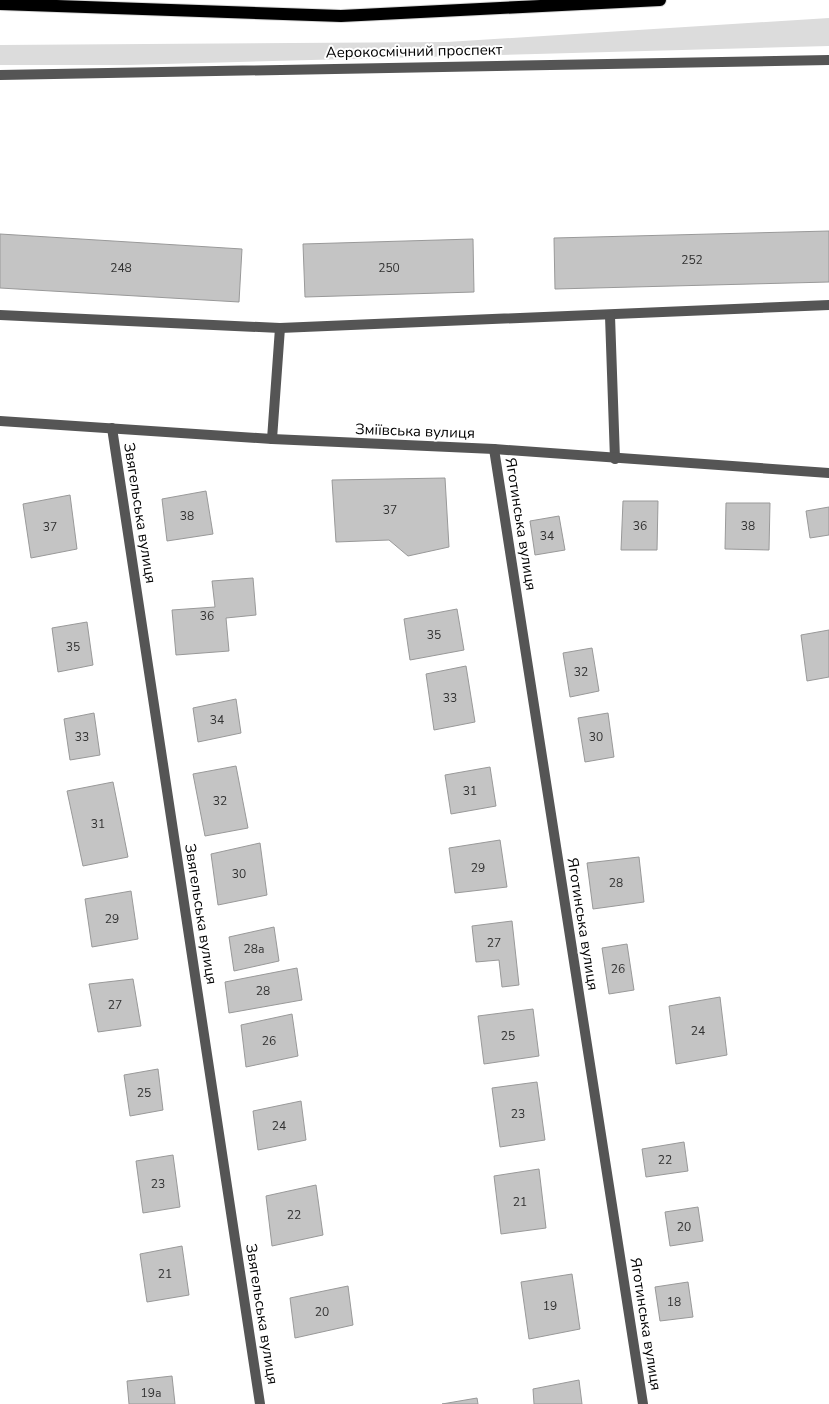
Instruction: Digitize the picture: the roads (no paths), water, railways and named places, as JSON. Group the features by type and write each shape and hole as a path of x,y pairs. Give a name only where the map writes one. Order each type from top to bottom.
{"main road":[{"path":"0,4 341,16 660,0"}],"street":[{"name":"Аерокосмічний проспект","path":"0,75 829,60"},
{"path":"0,315 280,328 610,316 829,305"},
{"path":"610,316 615,459"},
{"path":"272,440 280,328"},
{"name":"Зміївська вулиця","path":"0,421 272,440 494,449 829,473"},
{"name":"Звягельська вулиця","path":"112,428 260,1404"},
{"name":"Яготинська вулиця","path":"494,449 643,1404"}]}
